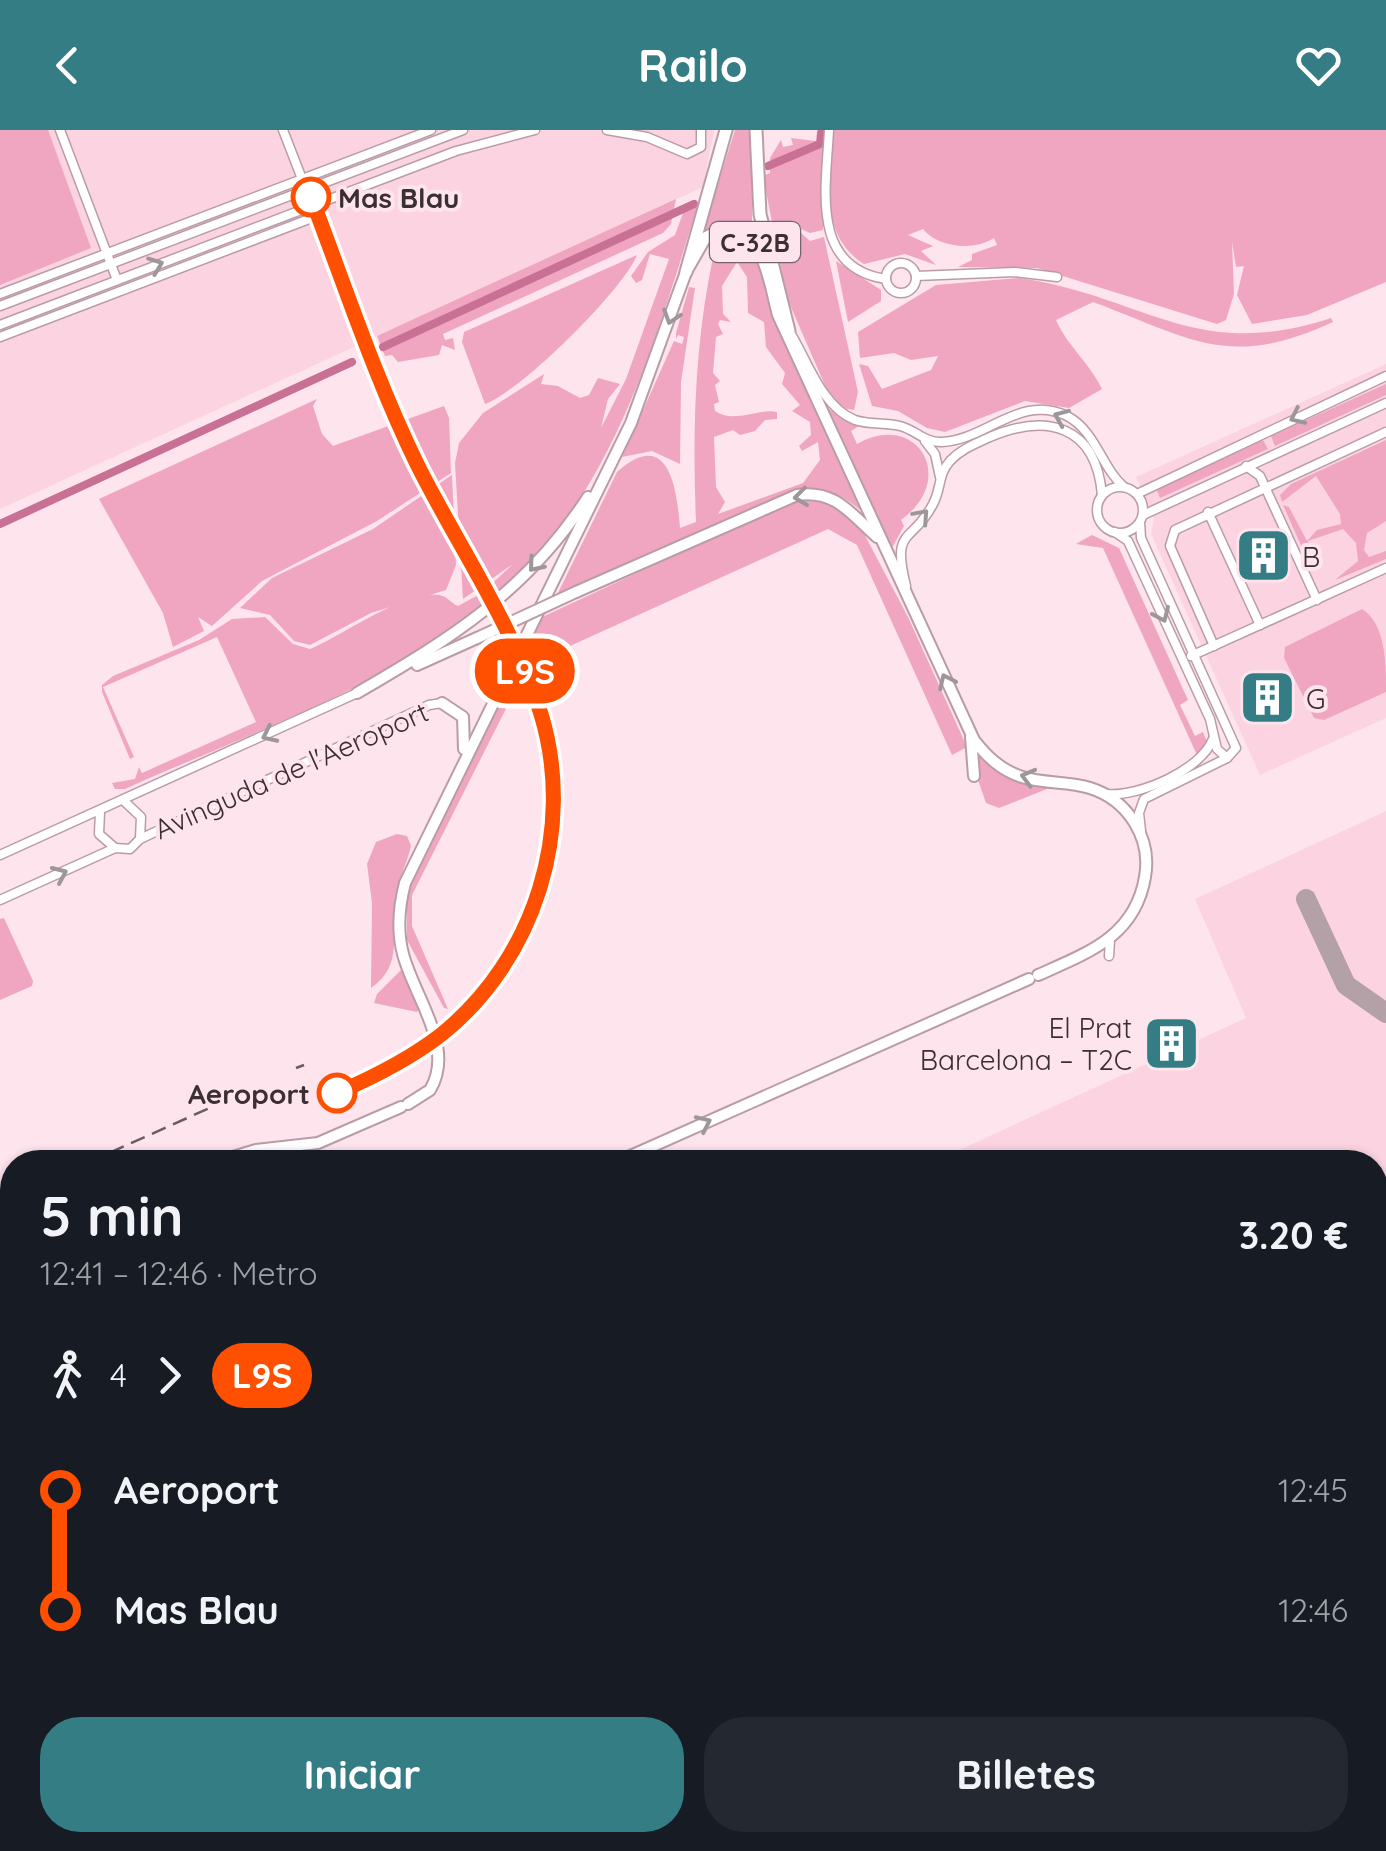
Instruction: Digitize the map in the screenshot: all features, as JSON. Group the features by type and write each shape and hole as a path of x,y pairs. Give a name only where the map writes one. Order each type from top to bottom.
{"highway":[{"name":"C-32B","path":"756,130 760,214 789,331"},
{"name":"C-32B","path":"686,272 725,132"}],"main road":[{"name":"C-32B","path":"613,458 656,362 686,272 711,233 732,228 748,235 758,247 778,315 789,331"},
{"path":"644,1150 1110,941 1121,931 1143,889 1146,858 1142,835 1126,810 1102,793 1009,772 988,757 970,732 789,331"},
{"path":"357,693 457,634 502,600 558,538 613,458"},
{"path":"256,1150 318,1143 405,1106 430,1090 440,1057 402,952 402,895 422,840 613,458"},
{"path":"357,693 765,506 805,494 842,503 882,541"},
{"path":"442,703 456,709 465,722 462,763"},
{"path":"970,732 974,776"}],"street":[{"path":"60,130 121,291"},
{"path":"283,130 365,341"},
{"path":"0,294 432,130"},
{"path":"0,306 463,130"},
{"path":"0,324 473,146 531,130"},
{"path":"607,130 647,137 687,154 701,146 702,130"},
{"path":"830,130 825,196 831,242 851,267 886,279 892,290 902,293 914,286 916,276 912,268 900,264 892,266 886,279"},
{"path":"0,337 317,216"},
{"path":"916,276 1016,272 1057,276"},
{"path":"789,331 825,394 842,412 858,421 909,429 934,454 940,477"},
{"path":"1137,494 1386,376"},
{"path":"1115,532 1129,531 1141,518 1386,403"},
{"path":"924,440 944,442 1025,411 1053,411 1072,419 1088,434 1113,477 1137,494"},
{"path":"911,605 900,547 909,530 932,507 940,477 962,450 1032,422 1053,426 1081,443 1098,471 1102,495 1099,520 1128,541 1215,735 1217,749 1227,758"},
{"path":"1214,646 1170,546 1175,530 1386,432"},
{"path":"1260,476 1265,457"},
{"path":"1246,466 1260,476 1317,600"},
{"path":"1102,495 1124,487"},
{"path":"1102,793 1131,792 1177,777 1227,758 1236,748 1141,538 1137,494"},
{"path":"1208,512 1260,625"},
{"path":"1182,660 1386,568"},
{"name":"Avinguda de l'Aeroport","path":"0,855 357,693"},
{"name":"Avinguda de l'Aeroport","path":"0,900 115,848 130,848 140,839 422,708 442,703"},
{"path":"1142,835 1139,813 1144,799 1204,758 1215,735"},
{"name":"Avinguda de l'Aeroport","path":"124,801 138,810 143,824 140,839"},
{"path":"100,812 99,834 115,848"},
{"path":"1110,941 1110,956"}],"shaded area":[{"path":"0,130 714,130 703,187 0,509"},
{"path":"0,130 48,130 91,248 0,285"},
{"path":"735,130 752,130 752,225 719,225 703,232"},
{"path":"834,130 1386,130 1386,282 1307,315 1252,324 1237,295 1244,266 1236,267 1232,242 1234,294 1226,320 1217,324 1037,268 958,267 972,260 972,254 997,245 994,238 977,245 957,246 938,240 923,229 908,235 933,246 921,251 936,265 905,254 864,264 849,252 833,221 830,186"},
{"path":"791,138 824,142 823,230 810,233 792,225 810,241 824,237 858,392 854,410 842,408 830,397 787,298 763,176 770,173 770,158 781,140 783,147 793,145"},
{"path":"676,199 671,224 663,233 443,334 445,340 453,338 455,350 442,345 439,355 398,362 392,355 385,356 377,336"},
{"path":"697,207 663,315 621,422 566,520 531,564 489,604 450,633 362,684 125,789 115,789 112,783 135,779 139,767 142,773 256,722 217,637 103,687 134,757 130,759 102,692 102,685 113,676 199,640 232,619 265,617 293,644 310,649 415,597 445,597 458,606 482,593 513,564 463,599 455,463 459,443 483,413 544,374 541,384 558,386 580,398 589,395 598,378 620,384 608,399 601,428 626,379 669,259 650,254 642,280 636,283 631,276 648,252 675,235 683,213"},
{"path":"737,234 755,251 788,348 861,511 829,492 792,491 556,597 617,472 635,459 649,456 659,460 673,482 680,528 696,522 697,378 704,306 718,235","holes":["737,262 747,277 748,313 764,322 766,347 785,373 782,384 800,405 792,411 810,422 811,435 799,446 802,451 818,442 820,460 803,483 718,514 725,502 716,487 714,437 733,430 740,435 755,431 765,420 777,419 777,412 730,416 715,411 714,404 719,402 715,385 720,381 713,373 716,337 723,334 718,324 720,320 731,322 723,314 722,286"]},
{"path":"637,255 612,291 569,338 522,380 485,404 462,342 464,332"},
{"path":"836,261 881,290 881,301 848,322"},
{"path":"1019,278 1063,287 1205,330 1242,333 1283,330 1331,318 1333,322 1297,336 1237,347 1185,337 1093,302 1056,320 1102,389 1069,408 1025,401 945,432 927,428 898,411 872,406 859,364 868,366 882,389 931,370 938,356 911,360 894,353 860,358 858,332 936,285"},
{"path":"689,287 695,288 681,382 680,464 652,451 622,457 674,341 682,344 684,337 678,335 676,339 676,333"},
{"path":"1386,364 1386,718 1260,775 1151,534 1154,519 1136,477"},
{"path":"1386,384 1386,395 1275,446 1271,436"},
{"path":"317,399 313,406 322,434 333,446 444,406 449,418 451,473 377,521 262,581 212,626 198,617 204,631 173,647 163,613 99,499"},
{"path":"829,409 859,426 851,431 857,444 878,436 897,436 912,442 923,454 928,469 927,486 918,503 901,520 904,526 892,548"},
{"path":"1263,440 1268,449 1160,498 1156,488"},
{"path":"1386,440 1386,521 1367,533 1364,550 1369,557 1386,551 1386,559 1335,580 1358,561 1356,543 1343,529 1308,541 1312,559 1308,561 1283,505 1289,507 1307,541 1317,530 1341,524 1340,514 1316,476 1282,502 1280,495 1291,484"},
{"path":"452,475 456,565 446,590 371,613 310,645 294,641 270,615 240,608 272,578 373,529"},
{"path":"816,498 828,500 860,526 908,617 967,747 952,755 857,545 828,529 528,665 412,895 412,926 448,1009 444,1008 407,940 407,893 540,618 781,506"},
{"path":"1092,535 1119,548 1188,700 1180,705 1195,736 1203,732 1207,742 1197,755 1103,548 1076,544"},
{"path":"1362,609 1380,634 1386,692 1324,720 1314,718 1284,658 1285,647"},
{"path":"978,755 1020,782 1052,787 999,808 986,803 978,780"},
{"path":"1386,811 1386,1150 959,1150 1246,1018 1195,899"},
{"path":"397,834 407,836 411,846 396,893 394,948 388,969 371,988 372,903 367,864 376,842"},
{"path":"4,918 33,981 32,986 0,1000 0,919"},
{"path":"401,970 419,1008 417,1012 374,1003 377,994"}],"waterway":[{"path":"768,166 820,144 821,133"},
{"path":"383,347 694,204"},
{"path":"0,524 352,362"}],"taxiway":[{"path":"1306,899 1346,985 1386,1013"}],"railway":[{"path":"296,1068 304,1065"},
{"path":"116,1150 243,1093"}],"metro line":[{"name":"L9S","path":"311,197 403,434 527,675 545,728 553,788 550,845 542,882 523,932 497,976 437,1038 392,1067 337,1093"}],"place":[{"name":"Mas Blau","path":"311,197"},
{"name":"B","path":"1263,556"},
{"name":"G","path":"1267,698"},
{"name":"El Prat Barcelona – T2C","path":"1171,1043"},
{"name":"Aeroport","path":"337,1093"}]}
